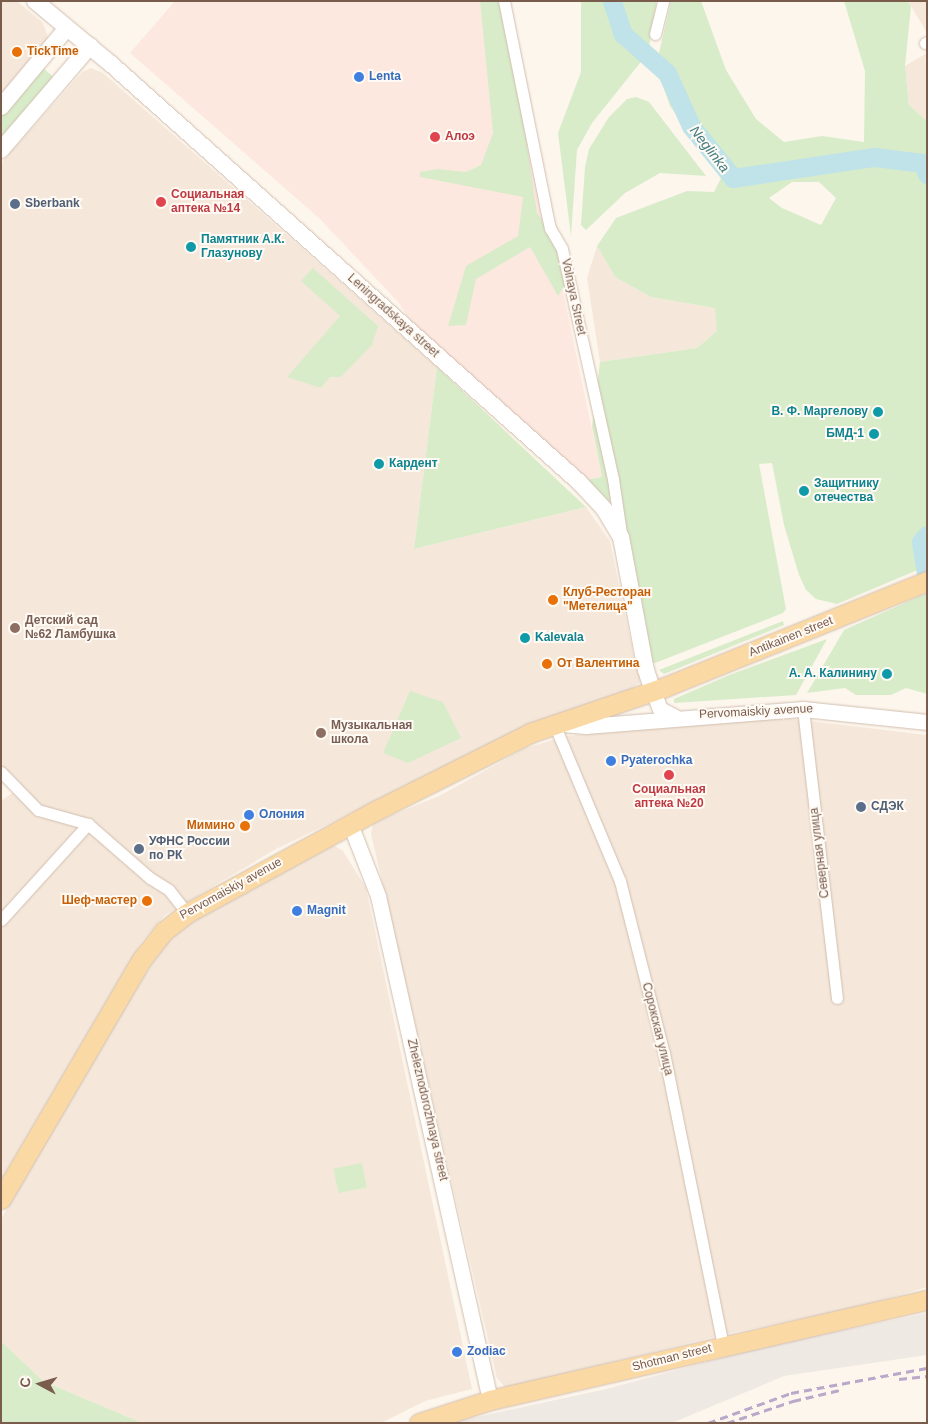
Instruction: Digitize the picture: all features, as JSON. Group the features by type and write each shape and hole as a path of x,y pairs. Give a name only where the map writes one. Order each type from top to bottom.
{"main road":[{"name":"Leningradskaya street","path":"35,1 90,46 579,482 604,509 621,537 646,670 653,691"},
{"path":"1,107 67,28"},
{"path":"1,150 90,46"},
{"name":"Antikainen street","path":"554,724 653,691 927,581"},
{"name":"Pervomaiskiy avenue","path":"1,1199 142,959 164,931 187,913 350,824 475,760 554,724"},
{"name":"Shotman street","path":"419,1423 490,1400 927,1300"}],"street":[{"name":"Volnaya Street","path":"504,1 550,228 562,249 613,479 621,537"},
{"path":"655,34 663,1"},
{"path":"653,691 660,709 675,717"},
{"name":"Pervomaiskiy avenue","path":"554,724 586,726 675,717 803,709 927,722"},
{"name":"Северная улица","path":"803,709 837,998"},
{"name":"Сорокская улица","path":"554,724 620,881 664,1053 724,1345"},
{"path":"1,772 38,810 88,824 150,878 169,890 187,913"},
{"path":"1,920 88,824"},
{"name":"Zheleznodorozhnaya street","path":"350,824 378,896 490,1400"}],"shaded area":[{"path":"1,1 17,1 43,23 48,37 46,48 1,99"},
{"path":"175,1 502,1 602,477 586,480 412,324 399,303 320,219 130,53"},
{"path":"907,1 927,1 927,33 911,6"},
{"path":"927,53 927,121 909,105 905,66"},
{"path":"91,68 103,73 437,367 414,549 586,507 610,541 636,667 642,681 631,689 552,717 276,849 165,915 142,941 1,1180 1,801 15,791 1,777 1,163 82,72"},
{"path":"597,246 615,277 651,297 716,308 717,331 697,348 600,362 587,278"},
{"path":"776,717 927,735 927,1287 863,1306 726,1334 506,1388 497,1378 371,834 373,823 441,795 526,748 566,736"},
{"path":"333,845 343,851 366,888 472,1389 425,1401 381,1423 142,1423 43,1381 1,1341 1,1219 106,1035 165,944 189,924"},
{"path":"927,1313 927,1355 784,1376 672,1423 449,1423 606,1389 767,1346"}],"green space":[{"path":"480,1 499,1 520,98 537,213 561,248 567,282 558,296 530,247 476,279 466,325 448,326 466,266 518,236 523,197 420,177 420,172 437,169 466,172 481,165 493,133"},
{"path":"581,1 656,1 656,6 648,53 592,123 577,150 571,236 558,133 581,72"},
{"path":"671,1 701,1 726,70 756,119 784,142 822,136 864,142 865,71 844,1 907,1 911,6 905,66 909,105 927,121 927,566 837,604 816,599 806,590 799,575 784,525 772,463 759,464 786,609 783,613 653,663 611,503 586,480 602,477 592,427 600,362 697,348 717,331 715,308 651,297 615,277 597,246 616,218 687,191 714,192 721,178 670,106 656,66","holes":["792,182 819,182 836,198 821,225 782,208 769,198"]},
{"path":"43,68 57,80 1,142 1,115"},
{"path":"636,97 649,102 706,176 660,173 625,193 586,230 581,225 585,167 589,149 609,117 627,99"},
{"path":"313,268 378,326 372,345 341,377 330,377 321,388 287,377 340,316 301,281"},
{"path":"437,367 586,507 414,549"},
{"path":"927,593 927,694 906,688 891,695 856,695 845,688 807,693 844,630"},
{"path":"783,621 784,625 664,674 659,670"},
{"path":"827,639 796,695 674,703 674,699 727,676"},
{"path":"410,691 443,702 461,738 408,763 383,753"},
{"path":"362,1163 367,1188 338,1193 334,1169"},
{"path":"1,1341 43,1381 142,1423 1,1423"}],"waterway":[{"name":"Neglinka","path":"612,1 623,34 667,73 691,126 733,178 874,157 923,163 927,174"},
{"name":"Neglinka","path":"927,535 921,542 927,580"}],"railway":[{"path":"708,1423 791,1393 927,1368"},
{"path":"899,1379 927,1376"},
{"path":"727,1423 793,1401 840,1390"}],"place":[{"name":"TickTime","path":"17,52"},
{"name":"Lenta","path":"359,77"},
{"name":"Алоэ","path":"435,137"},
{"name":"Социальная аптека №14","path":"161,202"},
{"name":"Sberbank","path":"15,204"},
{"name":"Памятник А.К. Глазунову","path":"191,247"},
{"name":"В. Ф. Маргелову","path":"878,412"},
{"name":"БМД-1","path":"874,434"},
{"name":"Кардент","path":"379,464"},
{"name":"Защитнику отечества","path":"804,491"},
{"name":"Клуб-Ресторан \"Метелица\"","path":"553,600"},
{"name":"Детский сад №62 Ламбушка","path":"15,628"},
{"name":"Kalevala","path":"525,638"},
{"name":"От Валентина","path":"547,664"},
{"name":"А. А. Калинину","path":"887,674"},
{"name":"Музыкальная школа","path":"321,733"},
{"name":"Pyaterochka","path":"611,761"},
{"name":"Социальная аптека №20","path":"669,775"},
{"name":"СДЭК","path":"861,807"},
{"name":"Олония","path":"249,815"},
{"name":"Мимино","path":"245,826"},
{"name":"УФНС России по РК","path":"139,849"},
{"name":"Шеф-мастер","path":"147,901"},
{"name":"Magnit","path":"297,911"},
{"name":"Zodiac","path":"457,1352"}]}
